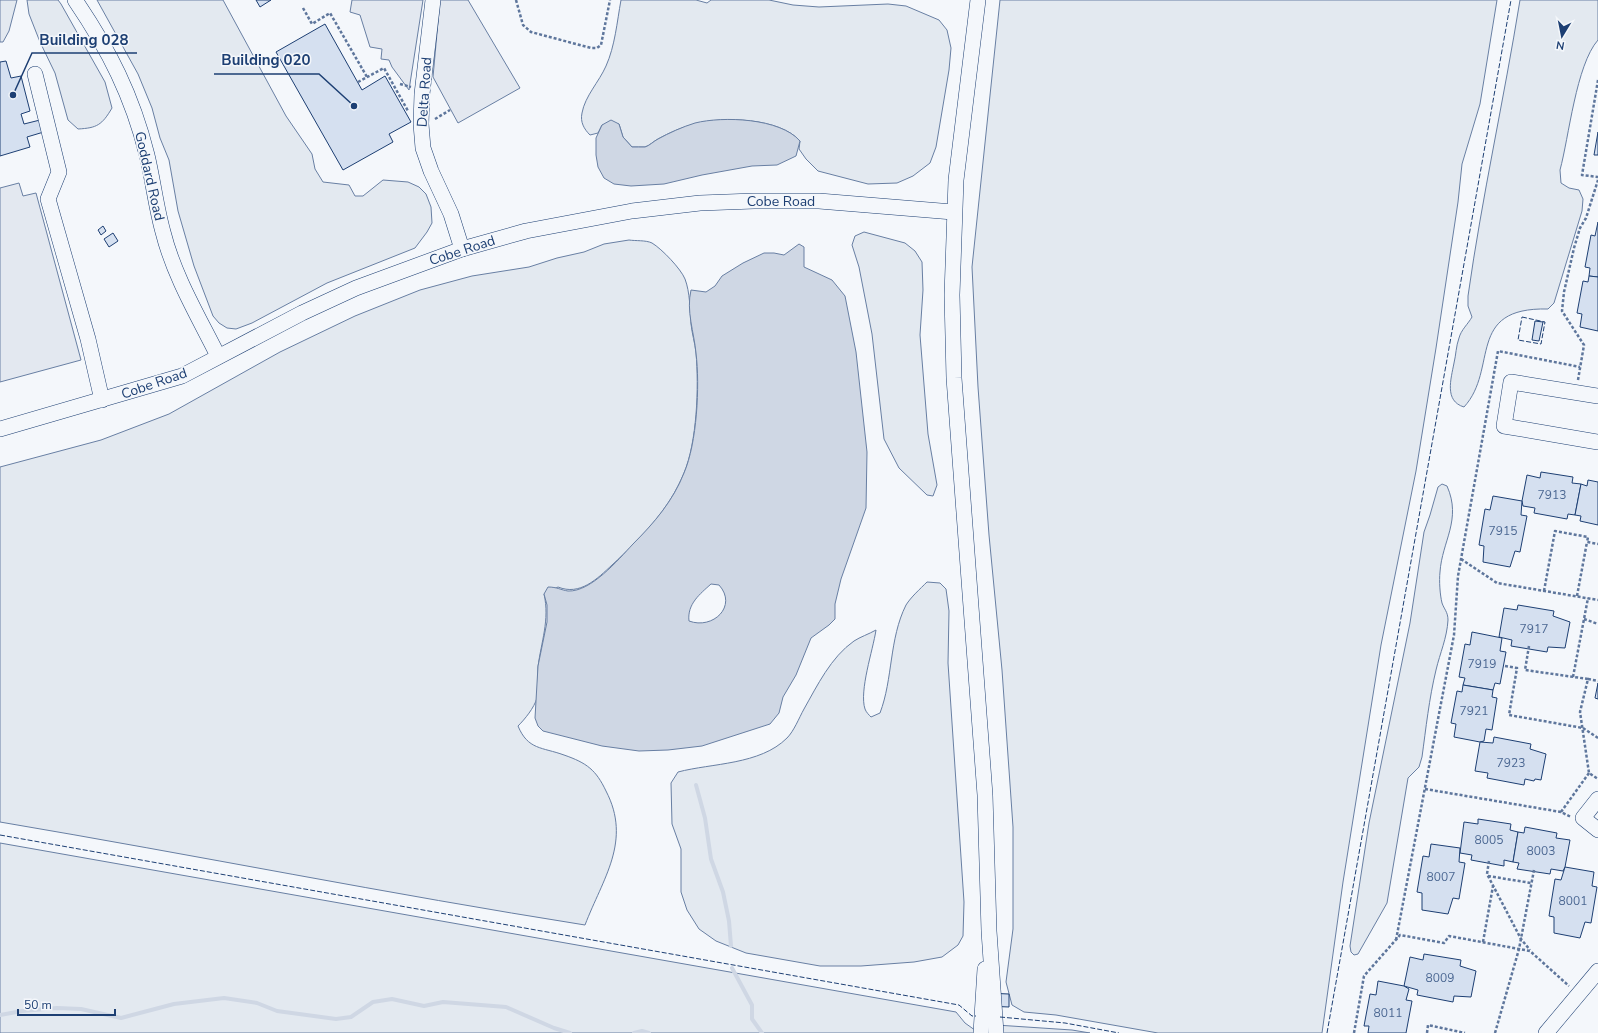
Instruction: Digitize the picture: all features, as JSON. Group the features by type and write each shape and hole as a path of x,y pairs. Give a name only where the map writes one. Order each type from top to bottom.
{"street":[{"name":"Goddard Road","path":"74,0 109,54 132,103 148,157 163,232 172,261 218,356"},
{"name":"Delta Road","path":"433,0 420,124 423,148 431,171 451,214 462,249"},
{"path":"978,0 953,212 953,349 985,795 989,931 996,1033"},
{"path":"35,74 59,172 48,199 88,339 102,400"},
{"name":"Cobe Road","path":"0,429 182,376 218,356 356,288 462,249 526,231 632,211 700,203 819,201 953,212"},
{"path":"1598,396 1511,382 1504,426 1598,442"},
{"path":"1598,799 1583,818 1598,830"},
{"path":"981,1033 989,931"},
{"path":"1546,1033 1598,971"}],"path":[{"path":"516,0 523,25 531,32 591,48 597,48 601,44 610,0"},
{"path":"303,8 312,24 330,13 367,77"},
{"path":"358,82 384,68 409,114"},
{"path":"1598,80 1582,175 1598,177"},
{"path":"400,84 413,88"},
{"path":"434,119 450,110"},
{"path":"1576,393 1584,345 1562,311 1564,292 1578,235 1586,218 1598,180"},
{"path":"1396,940 1454,635 1458,576 1498,351 1580,367"},
{"path":"1544,591 1554,531 1588,537 1577,596"},
{"path":"1588,542 1598,544"},
{"path":"1461,558 1497,583 1598,600"},
{"path":"1573,677 1588,598"},
{"path":"1584,619 1598,624"},
{"path":"1525,670 1529,646"},
{"path":"1505,666 1598,681"},
{"path":"1517,668 1509,715 1583,728 1598,738"},
{"path":"1588,679 1580,712 1590,773 1598,779"},
{"path":"1560,812 1590,773"},
{"path":"1425,789 1560,812 1574,818 1583,818"},
{"path":"1488,861 1488,876 1521,939 1530,951 1574,990 1583,989"},
{"path":"1494,1033 1519,949 1534,870"},
{"path":"1488,876 1531,883"},
{"path":"1483,942 1493,886"},
{"path":"1354,1033 1364,976 1400,935 1444,943 1449,936 1530,951"},
{"path":"1427,1033 1428,1026 1465,1033"}],"shaded area":[{"path":"0,0 17,0 9,31 3,42 0,42"},
{"path":"27,0 58,0 61,4 105,82 112,108 102,122 90,128 78,129 68,120 55,73 40,42 29,14"},
{"path":"97,0 223,0 286,116 312,154 315,169 323,182 349,185 355,196 363,196 383,180 408,182 419,187 426,194 431,207 432,223 427,232 415,248 327,283 252,323 236,329 227,328 219,323 213,316 194,266 178,211 169,160 160,138 152,108 138,74"},
{"path":"352,0 423,0 409,90 392,67 389,60 381,59 382,49 370,47 360,15 350,12"},
{"path":"440,0 468,0 520,88 458,123 433,77"},
{"path":"621,0 696,0 707,3 711,0 769,0 793,5 819,7 888,4 906,6 939,20 947,30 951,48 949,70 936,147 930,163 913,176 897,183 868,184 818,171 806,159 799,149 800,141 791,133 765,123 750,121 707,121 671,132 645,147 632,147 623,137 619,124 602,125 598,133 590,135 583,125 582,113 586,101 603,72 612,50"},
{"path":"1000,0 1497,0 1480,104 1462,164 1458,202 1436,348 1416,471 1381,645 1343,882 1322,1033 1158,1033 1056,1015 1024,1012 1012,1005 1006,982 1013,929 1013,827 1002,670 989,535 978,387 972,267"},
{"path":"1520,0 1598,0 1598,40 1590,51 1579,83 1560,170 1561,183 1569,188 1579,190 1583,199 1582,211 1554,303 1548,309 1522,311 1505,318 1494,329 1488,343 1474,392 1464,407 1454,400 1450,389 1459,338 1472,317 1468,306 1468,296 1486,185"},
{"path":"611,120 619,124 623,137 632,147 645,147 680,128 695,123 720,120 765,123 791,133 800,141 796,156 777,165 752,166 702,175 664,184 631,186 614,184 604,178 598,167 596,138 602,125"},
{"path":"19,183 23,196 36,193 81,360 0,382 0,188"},
{"path":"864,232 905,243 915,251 922,262 923,290 920,335 928,434 937,485 933,496 927,495 899,468 884,439 872,334 859,267 852,245 855,236"},
{"path":"629,240 647,241 656,246 666,254 675,265 683,275 687,284 690,301 691,328 697,367 696,414 692,446 684,473 678,486 662,511 644,534 600,576 588,585 574,589 558,587 544,594 546,604 546,622 538,667 537,698 534,706 518,726 526,740 531,744 572,758 590,768 606,791 613,809 616,826 616,843 606,875 585,925 0,822 0,467 101,440 169,414 280,352 355,316 420,290 472,276 529,267 557,258 584,252 604,244"},
{"path":"799,244 804,247 804,267 832,280 845,296 856,352 867,452 866,508 841,579 835,604 835,619 811,638 796,675 783,697 779,713 770,724 702,746 668,750 639,751 602,746 543,731 538,726 535,718 538,666 547,622 547,605 544,594 548,587 568,591 577,590 595,581 604,574 648,528 662,511 680,483 684,473 695,431 698,381 696,353 689,306 691,290 706,292 715,286 722,276 743,263 764,253 784,255","holes":["711,584 719,585 724,593 726,601 720,614 714,619 706,622 698,623 689,621 690,609 695,600"]},
{"path":"1442,484 1447,486 1453,509 1450,530 1441,561 1440,576 1441,600 1448,617 1446,633 1431,692 1422,757 1419,767 1408,778 1387,903 1358,954 1354,955 1351,952 1350,946 1369,823 1410,623 1424,532 1438,487"},
{"path":"927,582 940,583 946,589 949,611 948,663 964,902 963,936 958,945 942,957 914,962 861,966 820,966 746,953 716,941 699,929 687,910 681,892 681,849 672,824 671,783 678,772 735,762 750,758 776,747 792,732 819,682 838,655 854,641 876,630 865,681 864,701 865,710 871,717 880,713 887,687 894,645 901,618 908,602"},
{"path":"0,843 956,1012 965,1023 979,1033 0,1033"},
{"path":"996,1025 1072,1030 1090,1033 996,1033"}],"building":[{"path":"256,0 271,0 260,7"},
{"path":"325,24 362,90 385,76 411,122 389,134 393,142 343,170 276,52"},
{"path":"6,61 11,78 21,76 30,111 21,114 24,124 44,119 47,131 27,137 30,147 0,156 0,62"},
{"path":"1598,132 1598,155 1594,155"},
{"path":"1598,222 1598,277 1589,276 1590,268 1585,267 1591,235 1595,236"},
{"path":"103,226 106,231 101,235 98,230"},
{"path":"113,233 118,241 109,247 104,239"},
{"path":"1589,276 1598,277 1598,331 1580,327 1582,314 1577,313 1583,281 1588,282"},
{"path":"1535,321 1543,322 1539,341 1532,340"},
{"path":"1541,472 1573,477 1572,483 1581,484 1575,515 1568,514 1567,519 1534,513 1535,508 1523,506 1522,501 1527,475 1540,478"},
{"path":"1588,480 1598,482 1598,525 1580,521 1581,516 1575,515 1581,484 1587,486"},
{"path":"1493,496 1522,501 1521,515 1527,516 1520,552 1515,551 1510,567 1483,562 1484,546 1479,545 1485,509 1490,510"},
{"path":"1518,605 1554,611 1553,616 1570,622 1565,648 1548,647 1547,652 1511,646 1512,640 1499,637 1504,608 1517,610"},
{"path":"1472,632 1502,638 1500,651 1506,652 1500,684 1495,683 1493,690 1463,685 1465,678 1459,677 1465,644 1470,645"},
{"path":"1598,683 1598,699 1595,698"},
{"path":"1463,685 1493,690 1492,697 1497,698 1492,730 1486,729 1484,741 1480,742 1454,737 1456,724 1451,723 1457,691 1462,692"},
{"path":"1494,737 1531,744 1530,749 1546,754 1541,780 1535,779 1534,781 1525,779 1524,785 1487,778 1488,773 1475,771 1480,742 1493,743"},
{"path":"1478,819 1511,824 1510,830 1518,832 1513,862 1504,860 1504,866 1471,860 1472,855 1460,853 1464,822 1478,824"},
{"path":"1525,827 1557,833 1556,838 1570,840 1563,871 1551,869 1550,874 1517,869 1519,863 1513,862 1518,832 1524,833"},
{"path":"1431,844 1460,848 1459,862 1465,863 1459,899 1453,898 1448,914 1422,910 1422,893 1417,892 1423,856 1429,857"},
{"path":"1565,867 1594,872 1592,886 1597,887 1591,923 1585,922 1580,938 1554,933 1554,917 1549,916 1555,879 1561,880"},
{"path":"1424,954 1461,960 1460,966 1476,971 1471,997 1454,996 1453,1002 1417,995 1418,990 1404,986 1410,957 1423,960"},
{"path":"1378,981 1404,986 1409,989 1406,1000 1412,1001 1406,1033 1368,1033 1369,1026 1364,1026 1370,994 1376,995"},
{"path":"986,993 1009,994 1009,1007 986,1006"}],"waterway":[{"path":"696,785 705,818 711,859 723,892 729,921 731,946"},
{"path":"732,968 752,1005 752,1019 762,1033"},
{"path":"0,1015 22,1011 57,1008 81,1009 121,1018 174,1004 224,998 257,1003 277,1011 336,1019 351,1017 373,1002 392,999 424,1006 443,1002 506,1007 554,1028 570,1033"},
{"path":"634,1033 642,1031 649,1033"}],"fence":[{"path":"1327,1033 1511,0"},
{"path":"1522,317 1545,322 1541,344 1518,340 1522,317"},
{"path":"0,835 959,1005 972,1016 976,1016"},
{"path":"1000,1017 1065,1023 1119,1033"}],"place":[{"name":"Building 028","path":"13,95"},
{"name":"Building 020","path":"354,106"}]}
